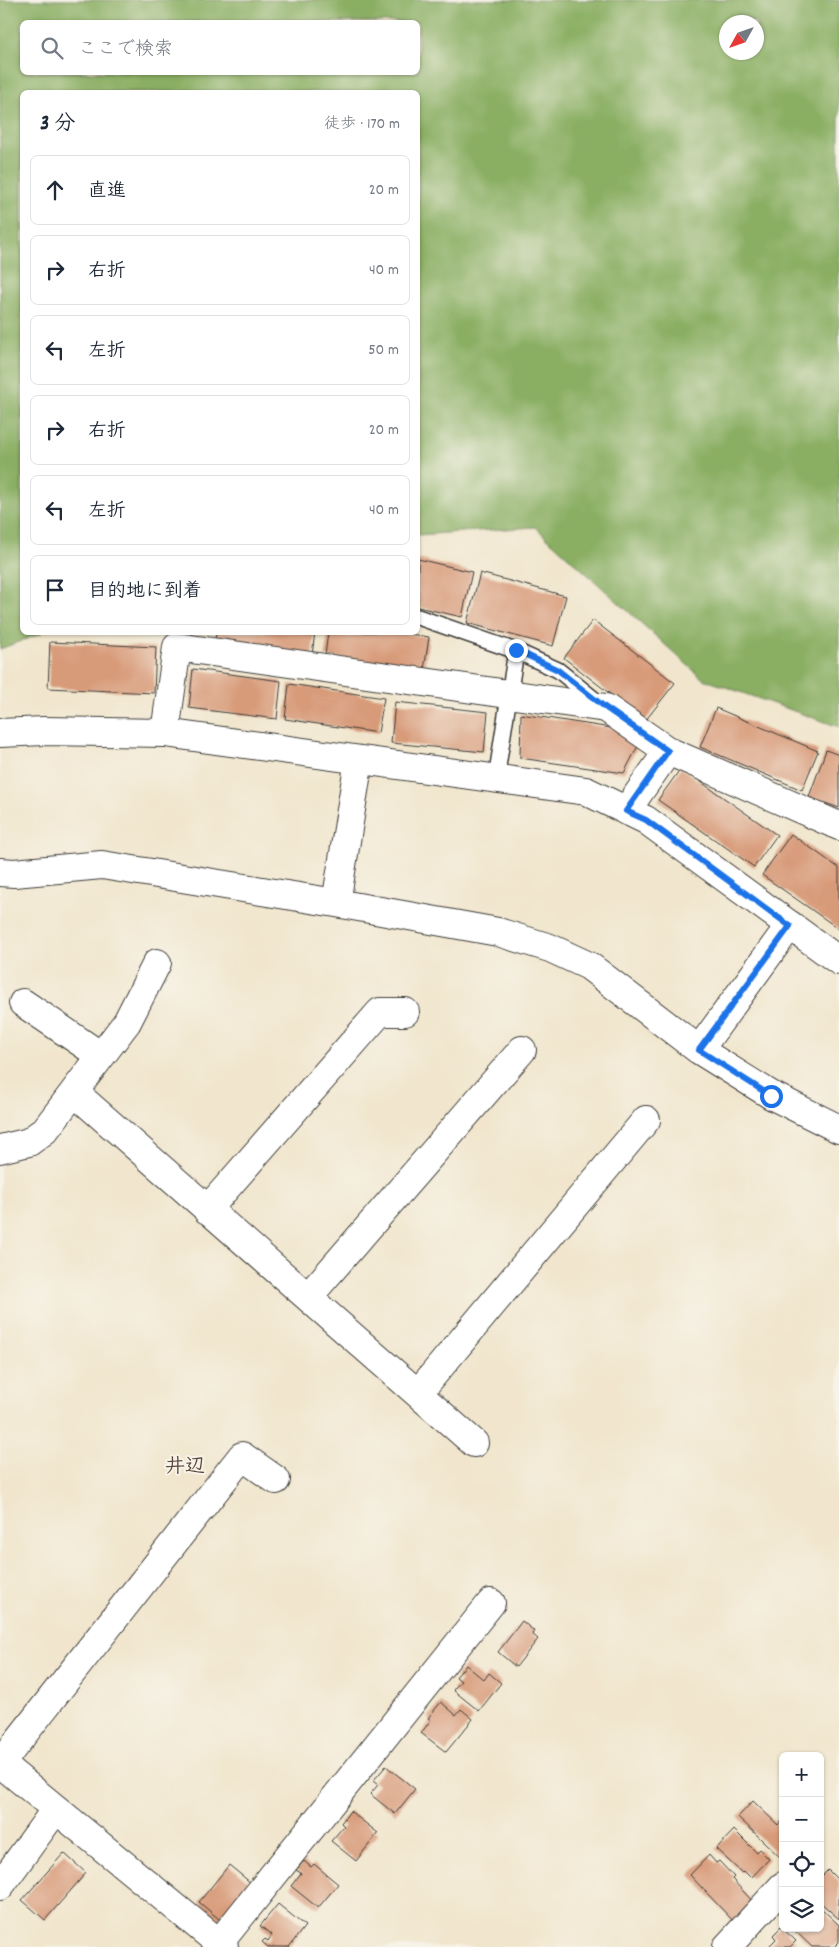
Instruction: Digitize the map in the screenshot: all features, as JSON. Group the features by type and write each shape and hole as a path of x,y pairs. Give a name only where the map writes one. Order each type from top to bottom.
{"street":[{"path":"165,733 177,647 606,708 668,751 839,826"},
{"path":"0,733 44,731 165,733 586,791 646,820 839,960"},
{"path":"626,811 668,751"},
{"path":"336,903 359,760"},
{"path":"0,872 14,873 102,865 336,903 498,932 550,948 589,966 699,1050 771,1096 839,1129"},
{"path":"699,1050 790,926"},
{"path":"0,1149 29,1142 45,1130 127,1022 157,963"},
{"path":"23,1003 101,1056"},
{"path":"208,1210 380,1012 405,1012"},
{"path":"308,1297 522,1050"},
{"path":"74,1092 474,1443"},
{"path":"418,1394 646,1120"},
{"path":"276,1480 242,1456 0,1764 221,1945 491,1604"},
{"path":"0,1886 56,1809"},
{"path":"727,1947 782,1887"}],"lane":[{"path":"420,618 516,650 558,670 606,708"},
{"path":"496,779 516,650"}],"green space":[{"path":"0,0 839,0 839,727 703,679 535,527 420,535 420,90 20,90 20,635 37,635 0,649"}],"building":[{"path":"420,559 472,572 462,617 420,607"},
{"path":"480,573 566,596 553,646 467,623"},
{"path":"593,620 675,683 645,721 564,658"},
{"path":"216,635 315,635 312,655 215,642"},
{"path":"328,635 416,635 429,637 424,670 325,656"},
{"path":"50,642 156,647 154,693 48,688"},
{"path":"193,669 281,681 277,719 189,708"},
{"path":"289,684 384,698 378,733 285,719"},
{"path":"395,702 488,712 484,752 391,743"},
{"path":"716,708 818,751 802,790 700,747"},
{"path":"521,714 618,729 640,742 624,773 520,758"},
{"path":"826,750 839,755 839,808 809,797"},
{"path":"681,768 777,835 754,867 658,800"},
{"path":"791,834 839,868 839,929 762,875"},
{"path":"522,1621 534,1631 532,1634 538,1639 516,1667 498,1652"},
{"path":"466,1665 484,1680 489,1673 501,1683 479,1711 453,1690 461,1681 456,1677"},
{"path":"441,1702 456,1715 461,1709 473,1719 446,1752 421,1733 431,1720 428,1718"},
{"path":"386,1766 415,1789 395,1814 370,1794 378,1785 373,1781"},
{"path":"753,1801 778,1825 779,1824 779,1856 738,1817"},
{"path":"350,1811 378,1833 356,1861 331,1841 344,1826 341,1823"},
{"path":"734,1830 756,1852 759,1849 769,1859 751,1878 744,1871 742,1873 716,1849"},
{"path":"64,1853 86,1873 45,1920 22,1900"},
{"path":"709,1855 716,1863 719,1861 734,1877 732,1879 754,1903 734,1922 690,1875"},
{"path":"304,1861 311,1867 314,1864 338,1884 318,1908 291,1886 301,1873 296,1870"},
{"path":"229,1865 251,1883 220,1920 199,1902"},
{"path":"828,1870 839,1881 839,1919 824,1906 824,1874"},
{"path":"278,1904 305,1926 289,1947 268,1947 262,1942 265,1939 268,1941 272,1935 260,1926"},
{"path":"824,1911 839,1925 839,1942 834,1947 812,1947 796,1932 824,1932"},
{"path":"779,1929 779,1932 786,1932 796,1941 790,1947 768,1947 776,1939 773,1935"}],"district":[{"name":"井辺","path":"185,1468"}],"route":[{"path":"516,650 558,670 606,708 668,751 626,811 646,820 790,926 699,1050 771,1096"}]}
